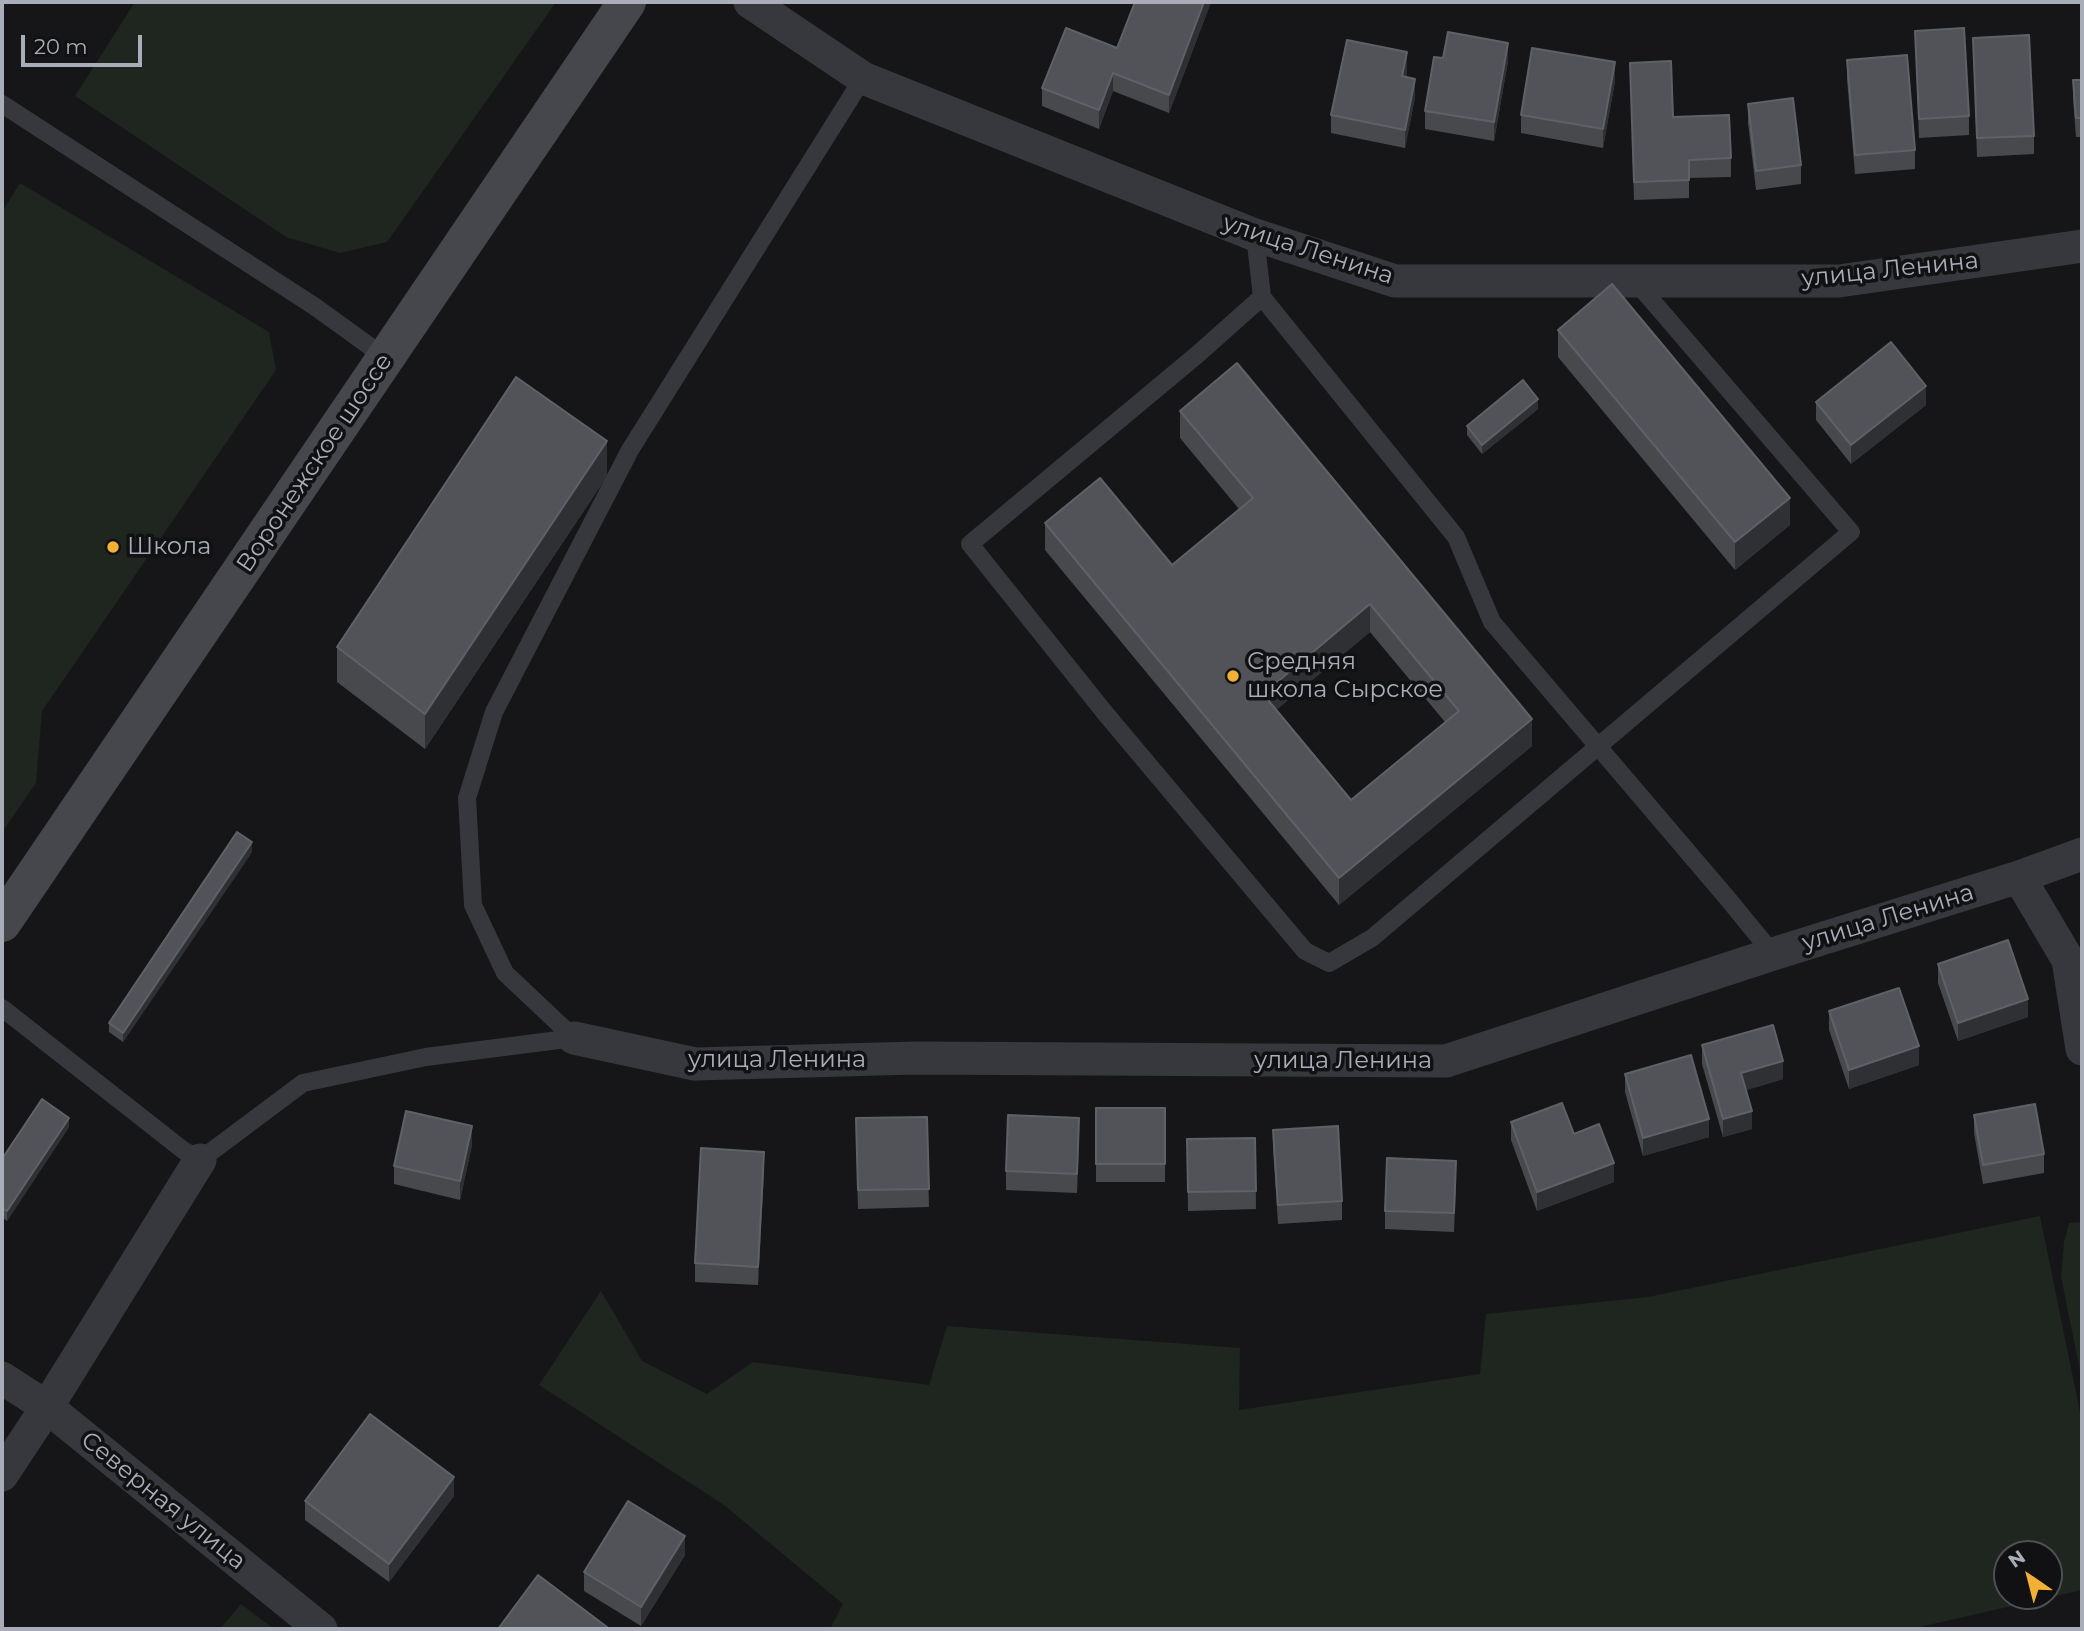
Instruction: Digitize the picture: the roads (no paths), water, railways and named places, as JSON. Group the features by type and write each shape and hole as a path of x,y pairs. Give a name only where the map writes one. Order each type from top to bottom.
{"main road":[{"name":"Воронежское шоссе","path":"2,923 627,2"}],"street":[{"name":"улица Ленина","path":"750,2 863,78 1255,235 1395,281 1839,281 2082,246"},
{"name":"улица Ленина","path":"574,1038 695,1064 916,1058 1446,1061 2020,877 2082,854"},
{"path":"2020,877 2068,960 2082,1049"},
{"path":"2,1475 200,1160"},
{"name":"Северная улица","path":"2,1378 47,1407 321,1629"}],"lane":[{"path":"574,1038 505,972 472,905 467,798 494,712 630,450 863,78"},
{"path":"2,104 314,306 386,358"},
{"path":"1255,235 1262,297 1456,537 1493,622 1773,954"},
{"path":"1262,297 1198,354 970,544 1105,713 1305,951 1329,963 1371,938 1851,532 1636,282"},
{"path":"2,1008 183,1150 200,1160 303,1083 426,1057 574,1038"}],"place":[{"name":"Школа","path":"113,547"},
{"name":"Средняя школа Сырское","path":"1233,676"}]}
